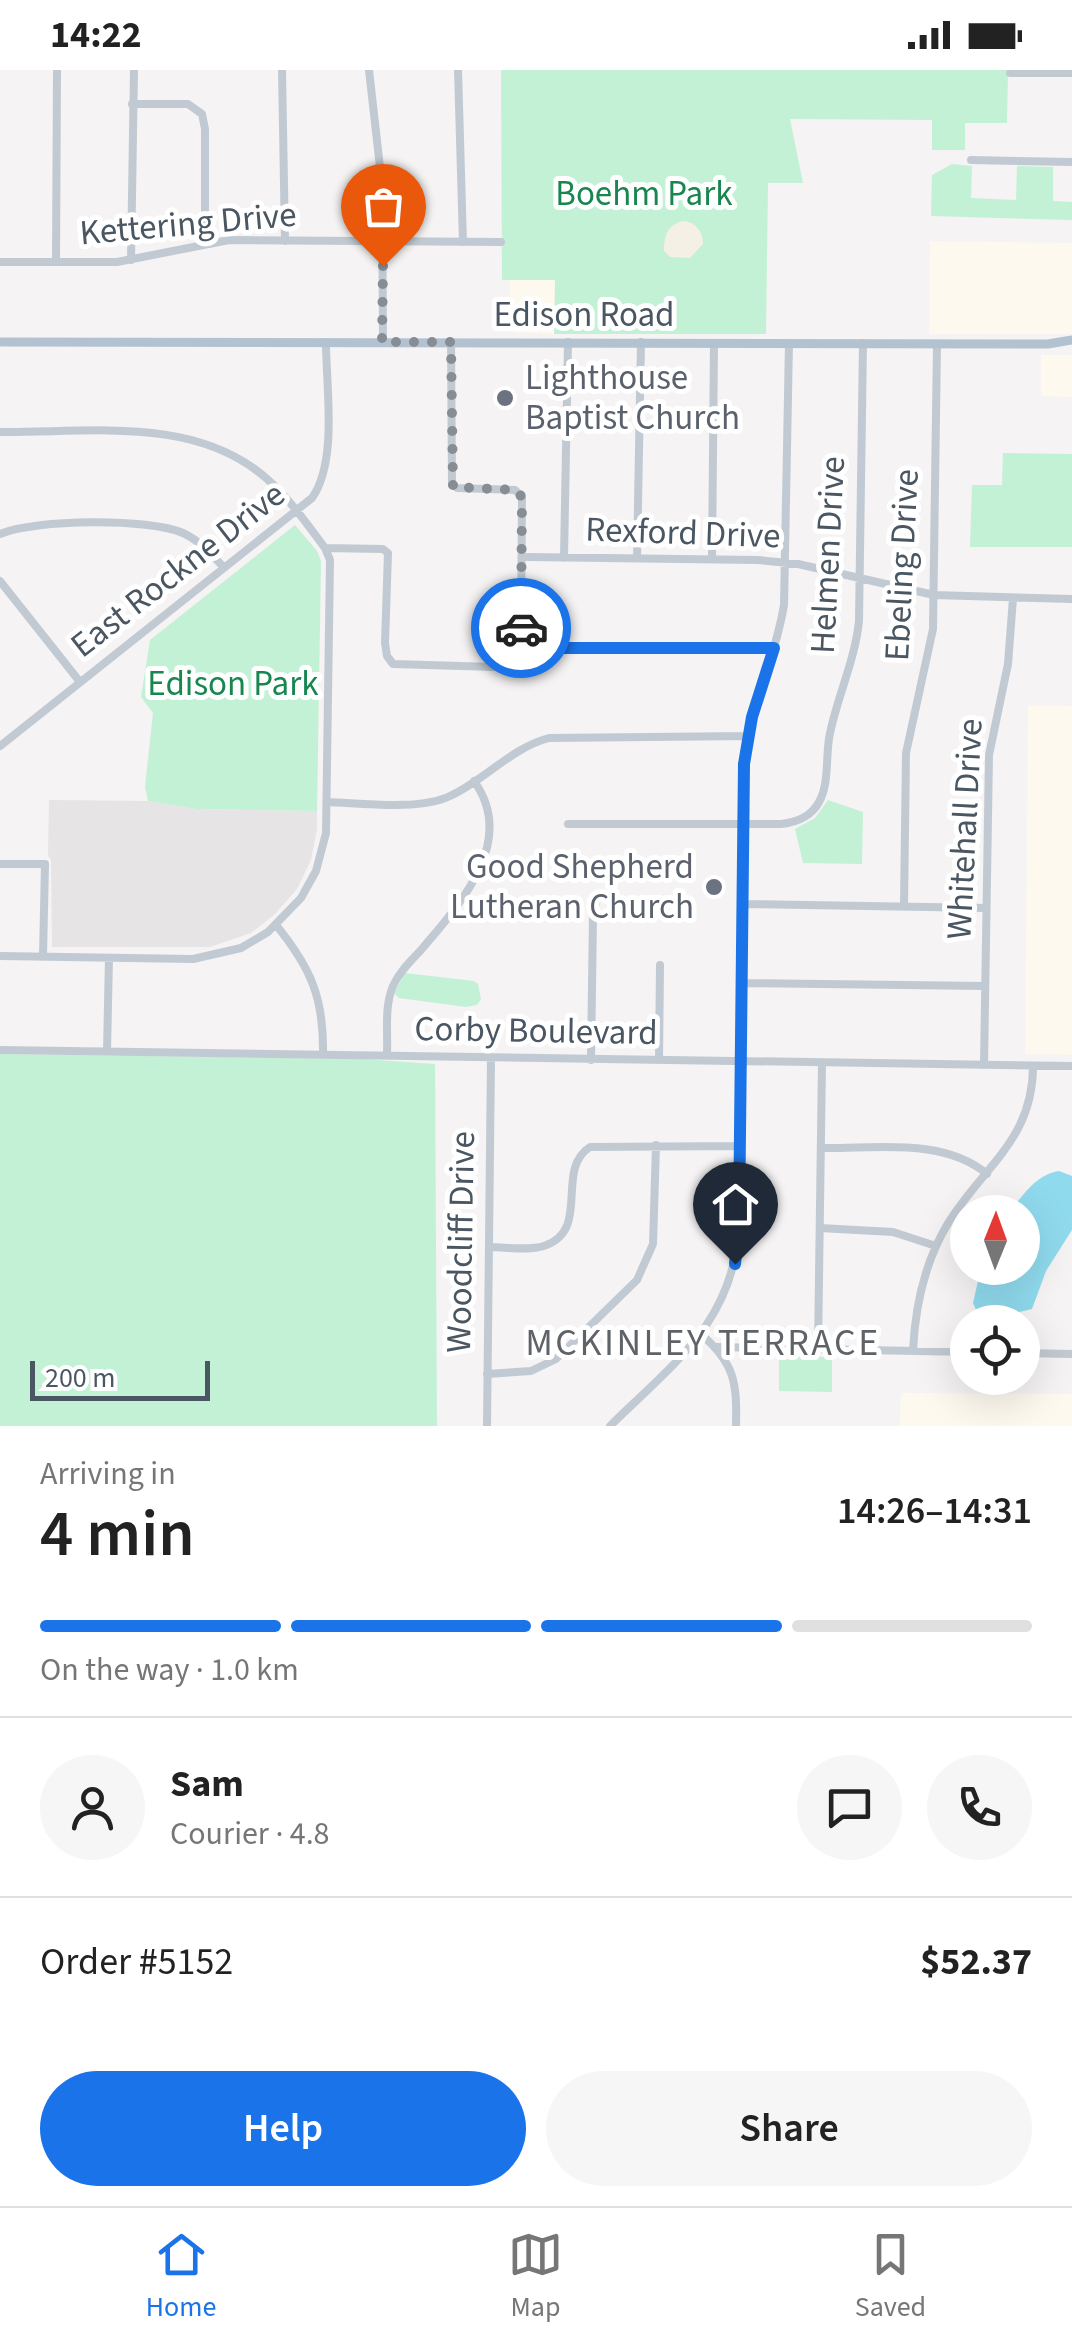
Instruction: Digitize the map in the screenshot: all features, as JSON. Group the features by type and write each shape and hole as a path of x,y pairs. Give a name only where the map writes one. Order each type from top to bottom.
{"main road":[{"name":"Edison Road","path":"0,342 1048,344 1072,340"},
{"name":"Edison Road","path":"1048,344 1072,349"}],"street":[{"path":"56,262 57,70"},
{"path":"131,260 134,70"},
{"path":"282,70 285,241"},
{"path":"369,70 382,173 382,342"},
{"path":"458,70 463,242"},
{"path":"1010,73 1072,73"},
{"path":"132,104 195,107 202,114 204,244"},
{"path":"971,160 1072,162"},
{"name":"Kettering Drive","path":"0,262 131,260 204,244 500,242"},
{"name":"East Rockne Drive","path":"4,743 312,498 326,470 326,342"},
{"path":"325,548 387,551 387,656 393,664 495,667 503,664 514,648 521,630 522,497 515,490 458,488 452,484 451,342"},
{"path":"564,558 568,342"},
{"path":"637,558 640,342"},
{"path":"712,558 714,343"},
{"path":"610,1426 702,1335 722,1302 735,1264 748,736 784,606 789,343"},
{"name":"Helmen Drive","path":"568,824 795,822 820,801 830,730 855,647 860,580 863,343"},
{"name":"Ebeling Drive","path":"904,906 906,754 929,658 934,595 937,344"},
{"path":"0,432 152,433 202,442 256,470 297,512 330,560 324,846 301,898 276,926 241,948 205,958 0,956"},
{"path":"0,534 40,524 156,525 190,536 224,568"},
{"name":"Rexford Drive","path":"528,557 786,562 934,595 1072,598"},
{"path":"0,580 80,682"},
{"name":"Whitehall Drive","path":"984,1065 988,755 1008,664 1013,598"},
{"path":"514,648 774,648"},
{"path":"0,730 4,743"},
{"path":"327,802 434,802 530,744 549,738 748,736"},
{"path":"388,1056 388,1002 395,982 466,896 483,860 489,815 474,781"},
{"path":"0,864 44,864 43,956"},
{"path":"591,1060 593,914 598,894"},
{"path":"742,904 986,908"},
{"path":"276,926 303,960 314,983 322,1016 323,1054"},
{"path":"107,1051 109,958"},
{"path":"659,1060 660,965"},
{"path":"742,984 985,986"},
{"name":"Corby Boulevard","path":"0,1050 1072,1066"},
{"name":"Woodcliff Drive","path":"486,1426 491,1058"},
{"path":"818,1349 822,1063"},
{"path":"914,1351 919,1298 936,1246 948,1223 1021,1126 1030,1099 1033,1066"},
{"path":"488,1374 531,1371 556,1359 637,1280 654,1244 656,1145"},
{"path":"489,1247 537,1247 560,1236 572,1212 575,1164 590,1147 740,1146"},
{"path":"821,1148 942,1150 969,1160 987,1174"},
{"path":"820,1228 893,1232 936,1246"},
{"path":"702,1335 716,1348 734,1378 736,1426"},
{"path":"716,1348 950,1352"},
{"path":"1040,1353 1072,1354"}],"shaded area":[{"path":"930,241 1072,243 1072,334 929,334"},
{"path":"510,280 555,280 554,334 510,332"},
{"path":"1041,355 1072,355 1072,397 1041,396"},
{"path":"1028,705 1072,706 1072,1055 1025,1054"},
{"path":"49,800 148,801 196,809 317,811 317,829 311,860 297,889 251,933 210,947 52,947"},
{"path":"901,1393 1072,1394 1072,1426 900,1426"}],"green space":[{"name":"Boehm Park","path":"501,70 1008,70 1007,123 965,123 965,150 932,150 932,120 790,119 803,183 768,183 766,334 554,334 555,280 502,280"},
{"path":"952,164 972,166 971,198 1016,200 1017,166 1053,167 1053,201 1072,202 1072,220 931,216 932,175"},
{"path":"1003,453 1072,454 1072,547 970,547 972,485 1002,485"},
{"name":"Edison Park","path":"295,525 321,561 317,811 196,809 148,801 145,787 153,713 141,697 150,640"},
{"path":"828,800 863,812 862,864 803,863 795,829 815,818"},
{"path":"405,973 474,981 481,999 477,1005 466,1007 399,998 394,993"},
{"path":"0,1054 363,1059 435,1064 437,1426 0,1426"},
{"path":"779,1356 832,1357 832,1392 779,1391"}],"sand":[{"path":"683,221 698,228 703,244 690,258 670,257 664,251 666,236 673,225"}],"water":[{"path":"1059,1171 1072,1176 1072,1230 1046,1271 1033,1305 974,1305 977,1285 1040,1285 1040,1195 1023,1195"}],"way so far":[{"path":"383,266 382,342 451,342 453,487 515,490 522,497 521,628"}],"place":[{"name":"Lighthouse Baptist Church","path":"505,398"},
{"name":"Good Shepherd Lutheran Church","path":"714,887"}],"district":[{"name":"MCKINLEY TERRACE","path":"703,1343"}],"route":[{"path":"521,628 514,648 774,648 752,717 744,764 739,1224 735,1264"}]}
